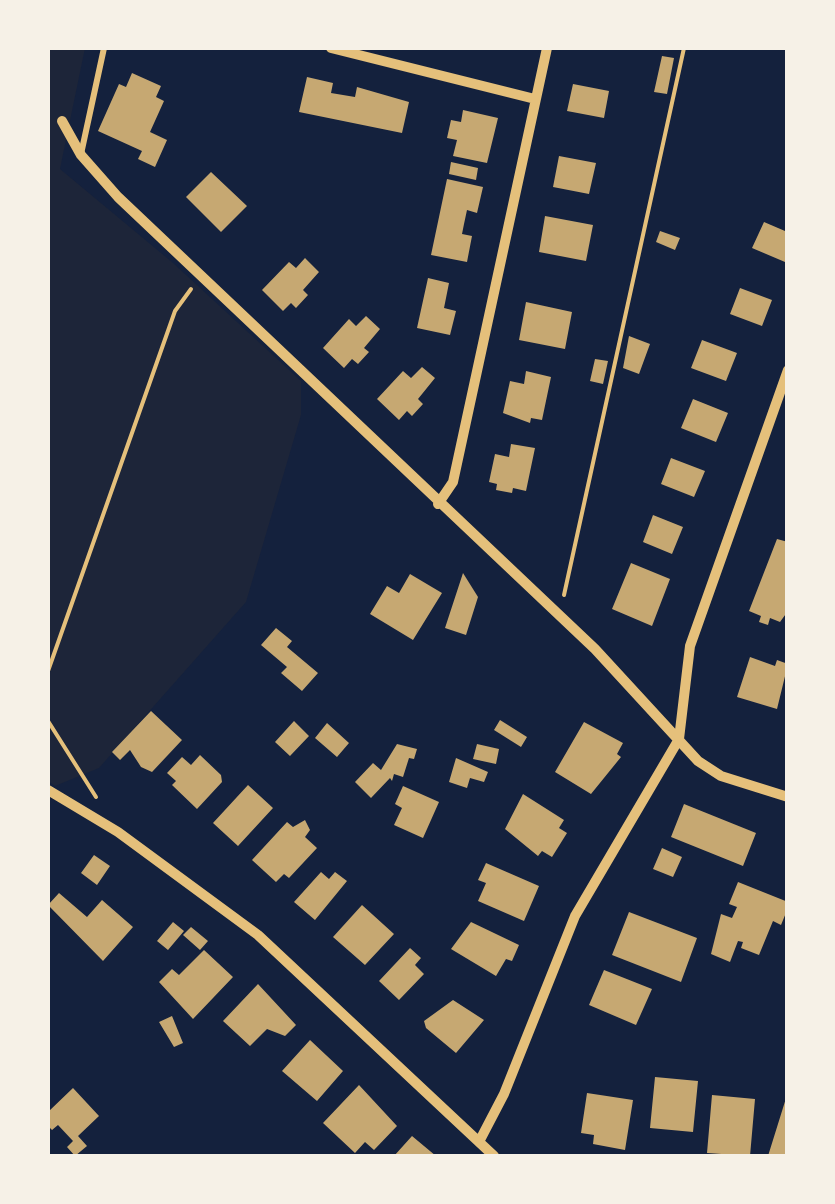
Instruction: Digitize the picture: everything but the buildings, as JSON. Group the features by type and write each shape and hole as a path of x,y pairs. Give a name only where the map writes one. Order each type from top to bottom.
{"street":[{"path":"332,48 535,99"},
{"path":"438,504 454,482 547,48"},
{"path":"62,121 81,155 200,277 558,619 595,649 679,739 721,776 788,797"},
{"path":"480,1140 497,1109 575,916 679,739 690,646 788,370"},
{"path":"48,790 118,832 258,935 494,1156"}],"lane":[{"path":"81,155 104,48"}],"path":[{"path":"558,619 684,48"},
{"path":"48,671 175,311 200,277"},
{"path":"48,720 98,800"}],"shaded area":[{"path":"48,48 85,48 60,169 173,263 301,381 301,415 246,602 99,768 55,786 48,781"}]}
